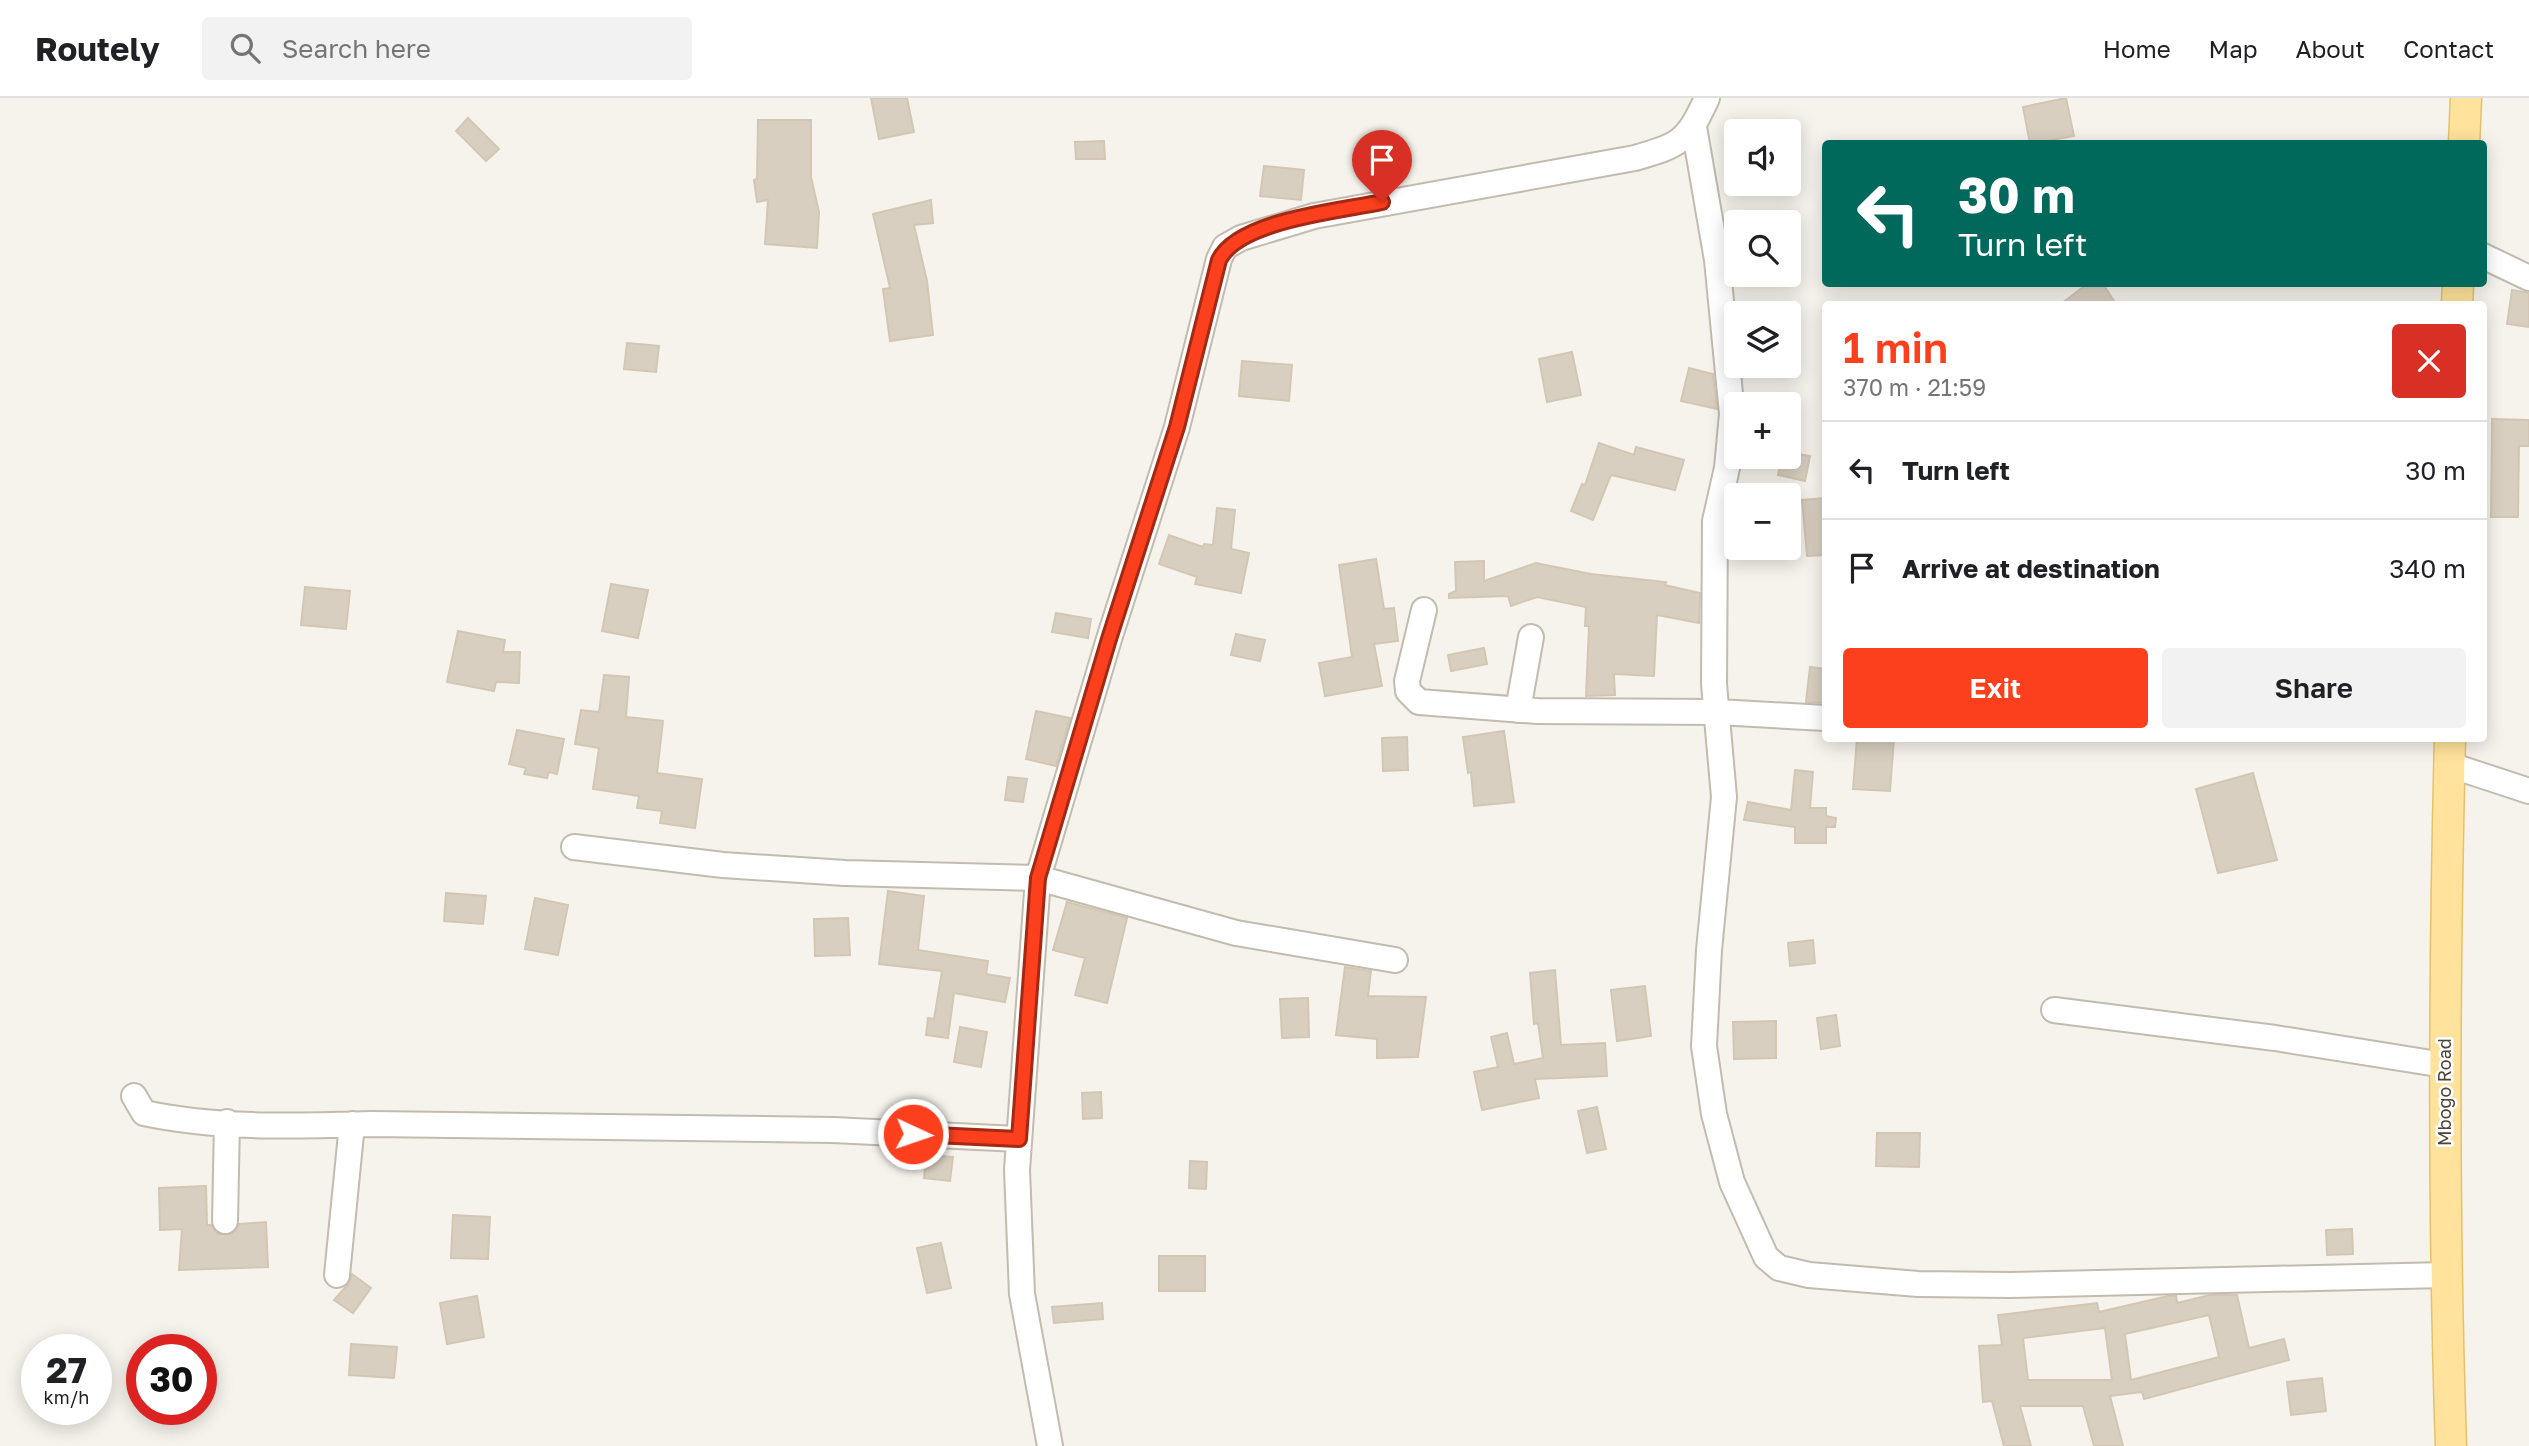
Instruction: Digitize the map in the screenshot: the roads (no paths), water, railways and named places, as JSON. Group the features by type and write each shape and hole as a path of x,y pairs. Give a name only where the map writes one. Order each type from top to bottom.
{"main road":[{"path":"2464,140 2466,98"},
{"name":"Mbogo Road","path":"2450,752 2444,1065 2445,1275 2451,1446"}],"street":[{"path":"1050,1446 1022,1294 1019,1139 1038,878 1109,639 1177,427 1219,260 1225,247 1264,228 1314,216 1635,158 1673,147 1694,127 1707,98"},
{"path":"1694,127 1717,260 1732,414 1727,468 1715,521 1714,670 1724,797 1704,1046 1714,1114 1732,1182 1766,1257 1779,1268 1809,1275 1918,1284 2011,1285 2445,1275"},
{"path":"2487,258 2529,278"},
{"path":"1424,610 1406,681 1408,691 1419,702 1430,705 1518,710 1718,712 1822,718"},
{"path":"1518,710 1531,637"},
{"path":"2450,752 2529,791"},
{"path":"574,847 723,865 845,873 1038,878 1236,933 1395,960"},
{"path":"2054,1010 2275,1038 2444,1065"},
{"path":"134,1096 144,1113 178,1120 298,1127 352,1124 833,1130 1019,1139"},
{"path":"225,1221 227,1122"},
{"path":"337,1275 352,1124"}]}
